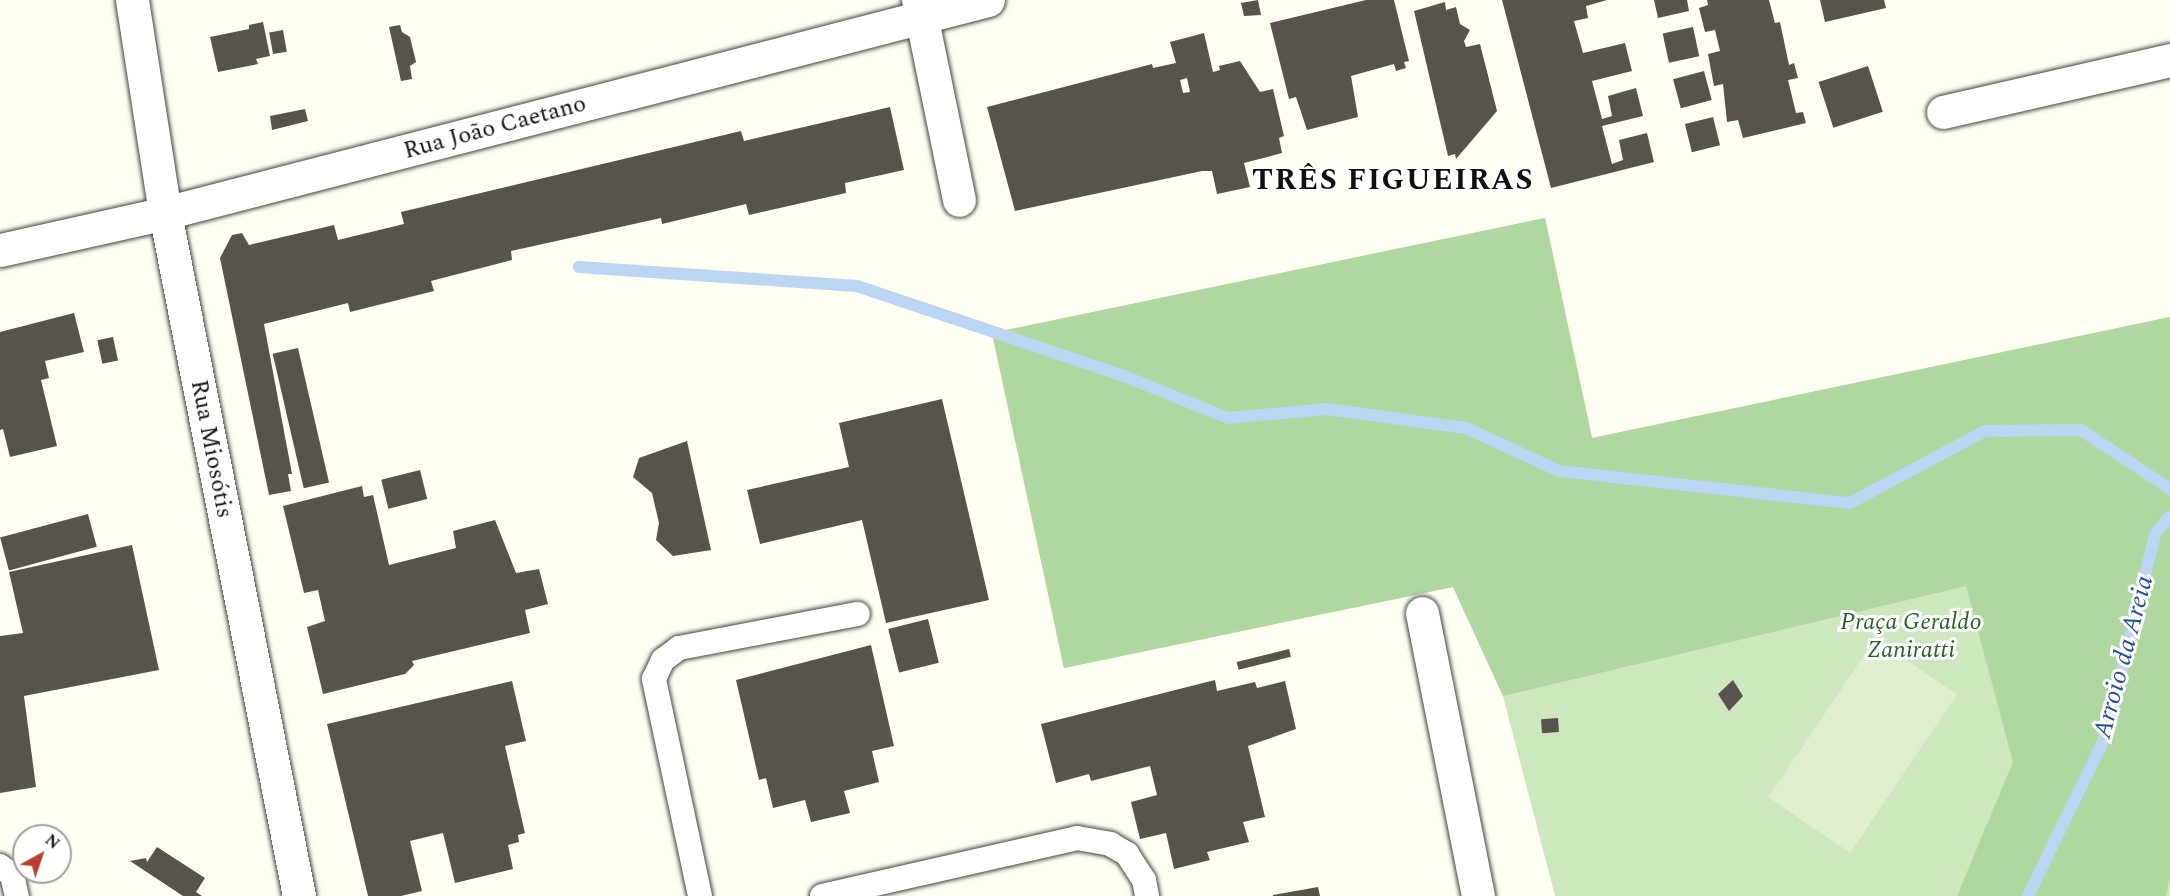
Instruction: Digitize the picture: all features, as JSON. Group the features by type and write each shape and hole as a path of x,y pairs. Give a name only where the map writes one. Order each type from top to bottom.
{"street":[{"name":"Rua Miosótis","path":"132,0 165,213 299,896"},
{"name":"Rua João Caetano","path":"0,250 165,213 919,9 988,0"},
{"path":"919,9 959,200"},
{"path":"1943,112 2170,60"},
{"path":"1422,613 1478,896"}],"lane":[{"path":"700,896 654,679 663,660 679,648 858,614"},
{"path":"822,896 1077,838 1110,844 1127,854 1144,879 1147,896"},
{"path":"0,866 12,875 17,896"}],"green space":[{"name":"Praça Geraldo Zaniratti","path":"1545,218 1592,438 2170,317 2170,896 1555,896 1503,696 1453,587 1064,668 992,333"},
{"name":"Praça Geraldo Zaniratti","path":"1545,218 1592,438 2170,317 2170,877 2166,896 1957,896 2013,762 1966,586 1503,696 1453,587 1064,668 992,333"},
{"path":"1875,639 1957,694 1850,853 1768,797"}],"building":[{"path":"1258,0 1261,15 1244,16 1241,3"},
{"path":"1366,0 1394,0 1409,61 1404,62 1406,68 1396,71 1394,64 1351,76 1358,117 1307,130 1296,97 1289,99 1270,23"},
{"path":"1502,0 1607,0 1586,6 1588,18 1574,21 1583,53 1625,43 1632,71 1592,81 1602,119 1612,116 1608,96 1636,88 1643,116 1602,126 1612,164 1623,160 1619,140 1647,133 1654,162 1551,188"},
{"path":"1654,0 1687,0 1689,11 1658,18"},
{"path":"1707,0 1769,0 1775,23 1780,22 1789,65 1794,63 1798,78 1788,80 1796,113 1803,112 1806,123 1743,138 1738,120 1727,122 1723,84 1714,86 1708,54 1720,51 1715,30 1705,32 1699,8 1708,5"},
{"path":"1820,0 1884,0 1886,8 1825,22"},
{"path":"1445,2 1446,10 1456,7 1460,24 1470,30 1464,41 1466,47 1480,44 1497,111 1456,159 1455,154 1448,156 1414,11"},
{"path":"263,22 270,56 256,59 258,64 218,72 210,37 249,29 249,25"},
{"path":"400,25 402,32 410,37 416,62 410,66 412,79 401,81 389,27"},
{"path":"1693,27 1699,56 1669,63 1663,33"},
{"path":"283,30 287,52 273,54 269,32"},
{"path":"1204,33 1213,72 1220,70 1219,66 1240,61 1260,92 1273,89 1284,136 1279,138 1282,153 1244,163 1250,187 1217,194 1212,171 1202,171 1015,211 987,107 1152,64 1153,68 1176,63 1170,42","holes":["1187,78 1190,92 1183,93 1180,80"]},
{"path":"1868,66 1883,112 1833,128 1819,82"},
{"path":"1704,71 1712,100 1681,108 1673,79"},
{"path":"890,107 904,170 845,183 846,193 749,215 746,204 662,224 661,218 511,251 512,260 431,281 434,291 350,312 348,303 264,324 292,474 288,474 291,491 269,495 220,258 232,235 242,233 249,245 334,225 338,240 404,224 401,212 741,131 744,141"},
{"path":"305,109 308,121 272,130 270,116"},
{"path":"1713,117 1720,145 1692,152 1685,124"},
{"path":"74,313 84,352 45,361 49,378 41,380 57,446 10,457 3,429 0,430 0,332"},
{"path":"113,337 118,360 102,364 97,340"},
{"path":"298,348 329,482 304,488 273,354"},
{"path":"942,399 989,600 886,623 862,520 760,544 747,490 849,467 839,423"},
{"path":"687,441 711,550 673,556 656,540 659,523 652,493 633,477 639,458"},
{"path":"420,470 427,499 388,509 381,480"},
{"path":"362,486 364,497 373,495 389,565 456,548 453,531 495,520 516,573 539,569 548,604 525,610 530,633 412,661 414,665 405,674 323,694 307,627 325,621 318,590 304,593 283,506"},
{"path":"88,514 97,547 9,570 0,538"},
{"path":"132,545 159,670 24,696 36,787 0,793 0,636 23,633 9,572"},
{"path":"928,619 939,663 899,673 888,629"},
{"path":"871,645 894,746 872,751 879,782 844,791 850,813 811,822 805,800 773,808 766,778 759,780 736,680"},
{"path":"1289,649 1291,657 1239,670 1237,662"},
{"path":"1215,680 1217,691 1255,682 1257,688 1285,681 1296,729 1248,746 1265,817 1243,822 1249,842 1207,852 1210,860 1174,869 1166,833 1140,839 1131,802 1157,795 1150,766 1091,781 1089,774 1056,783 1041,724"},
{"path":"1733,680 1743,696 1729,711 1718,694"},
{"path":"512,681 526,741 505,746 525,833 518,835 519,842 508,845 513,869 455,883 443,833 410,841 422,891 401,896 368,896 327,724"},
{"path":"1558,718 1559,732 1542,733 1541,719"},
{"path":"157,847 205,878 196,892 202,896 183,896 130,861 146,858 147,862"},
{"path":"1318,887 1320,896 1273,896 1273,895"}],"waterway":[{"path":"579,267 857,286 1124,376 1228,418 1327,409 1466,428 1559,471 1850,503 1985,431 2081,430 2170,489"},
{"name":"Arroio da Areia","path":"2028,896 2107,733 2155,534 2170,516"}],"district":[{"name":"TRÊS FIGUEIRAS","path":"1393,180"}]}
